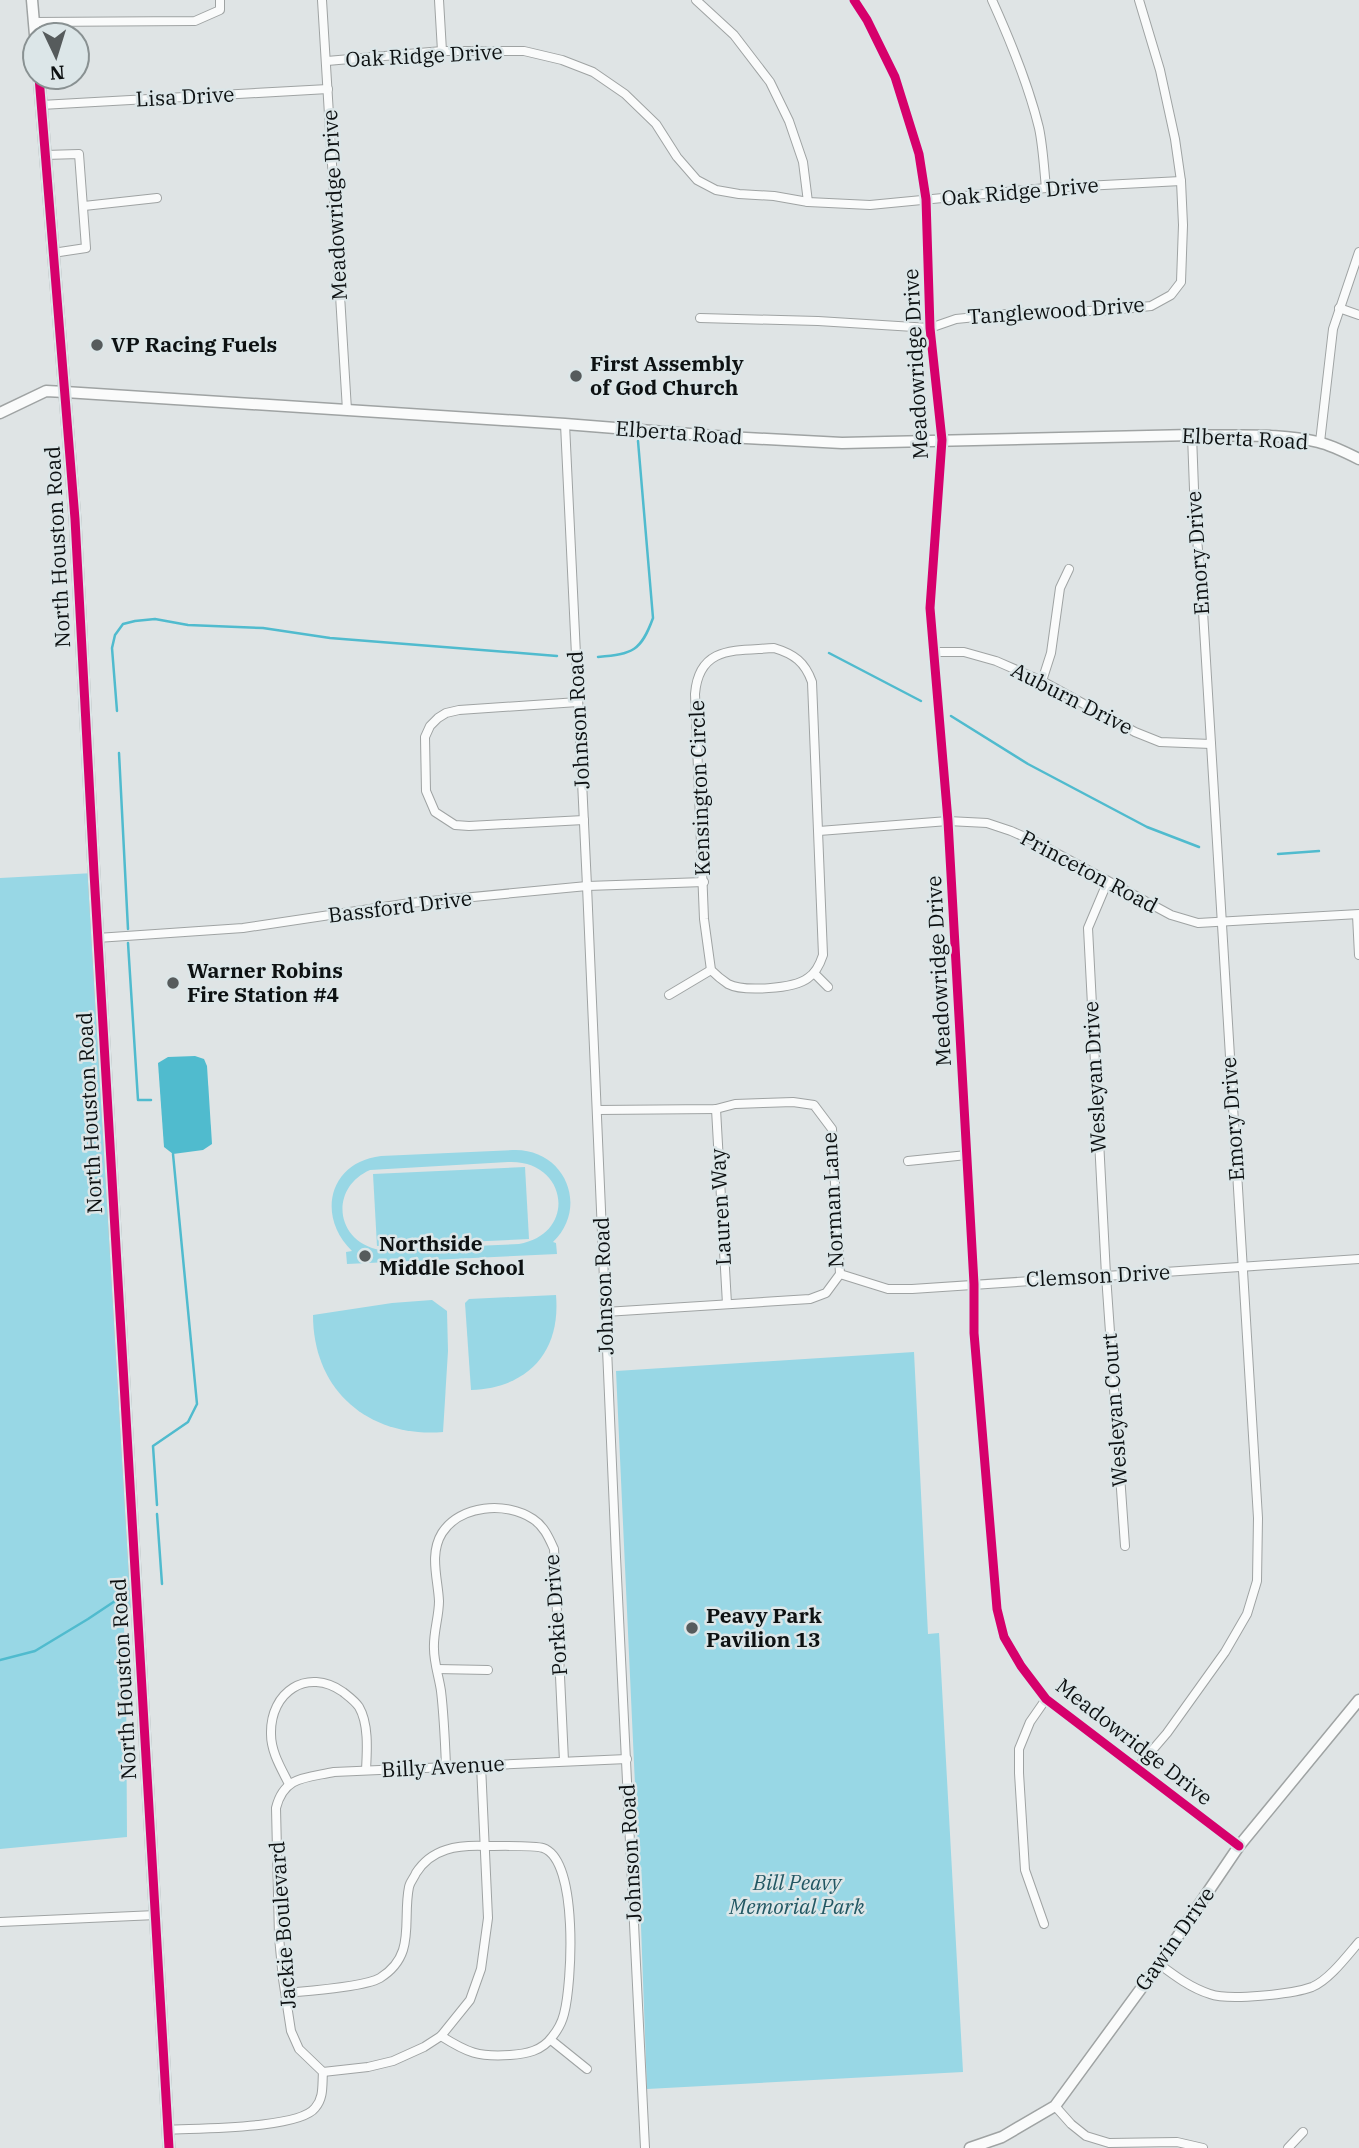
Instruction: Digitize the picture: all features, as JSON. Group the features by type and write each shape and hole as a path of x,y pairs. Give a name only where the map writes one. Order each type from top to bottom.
{"street":[{"path":"32,0 34,21"},
{"path":"91,22 195,21 220,10 220,0"},
{"name":"Meadowridge Drive","path":"322,0 348,410"},
{"path":"439,0 442,51"},
{"path":"696,0 734,35 770,82 789,121 803,162 808,202"},
{"name":"Meadowridge Drive","path":"853,0 867,20 895,77 919,154 926,199 930,328 942,440 930,608 948,821 974,1284 974,1333 997,1609 1004,1637 1021,1666 1046,1699 1239,1846"},
{"path":"992,0 1028,88 1039,131 1046,188"},
{"name":"Tanglewood Drive","path":"700,317 930,328 956,319 1006,314 1151,306 1171,295 1181,282 1181,181 1160,70 1139,0"},
{"name":"Oak Ridge Drive","path":"327,61 442,51 524,51 562,60 593,72 625,94 656,124 677,158 697,180 716,190 808,202 870,205 1046,188 1181,181"},
{"name":"Lisa Drive","path":"41,104 328,89"},
{"name":"North Houston Road","path":"40,91 75,519 97,938 169,2148"},
{"path":"45,155 79,154 84,206 86,248 53,253"},
{"path":"84,206 157,198"},
{"path":"1320,442 1333,330 1359,252"},
{"path":"1339,308 1359,315"},
{"name":"Elberta Road","path":"0,413 46,391 728,438 842,443 1271,435 1320,442 1359,459"},
{"name":"Johnson Road","path":"565,425 645,2148"},
{"name":"Emory Drive","path":"1138,1768 1167,1733 1224,1652 1247,1614 1256,1581 1258,1518 1192,435"},
{"path":"1042,681 1051,653 1060,588 1069,569"},
{"name":"Kensington Circle","path":"711,970 704,919 696,679 710,658 727,651 774,648 798,658 808,670 812,682 824,941 823,955 814,974"},
{"name":"Auburn Drive","path":"934,652 964,652 996,661 1042,681 1135,732 1160,742 1211,744"},
{"path":"578,702 446,713 430,726 425,737 426,791 435,813 455,825 584,820"},
{"name":"Princeton Road","path":"819,831 948,821 987,823 1012,831 1171,915 1198,923 1358,914"},
{"name":"Bassford Drive","path":"97,938 243,928 410,903 587,886 704,882"},
{"name":"Wesleyan Drive","path":"1106,1275 1088,928 1107,883"},
{"path":"1358,914 1359,955"},
{"path":"669,995 711,970 729,985 741,988 789,986 814,974 828,987"},
{"name":"Norman Lane","path":"597,1110 716,1110 735,1104 793,1102 814,1105 832,1129 840,1273 825,1293 810,1299 605,1312"},
{"name":"Lauren Way","path":"716,1110 727,1304"},
{"path":"908,1161 967,1155"},
{"name":"Clemson Drive","path":"840,1273 888,1289 1359,1259"},
{"name":"Wesleyan Court","path":"1106,1275 1125,1546"},
{"name":"Porkie Drive","path":"446,1766 442,1701 434,1650 439,1599 435,1566 441,1535 451,1521 470,1511 491,1509 514,1510 534,1519 547,1533 554,1549 564,1761"},
{"path":"437,1669 488,1670"},
{"path":"289,1784 273,1747 273,1711 287,1691 304,1684 333,1685 358,1706 366,1733 366,1770"},
{"path":"1044,1924 1025,1870 1019,1749 1030,1722 1046,1699"},
{"name":"Gawin Drive","path":"970,2148 1002,2137 1055,2106 1159,1964 1239,1846 1359,1700"},
{"name":"Billy Avenue","path":"289,1784 334,1772 627,1759"},
{"path":"167,2130 268,2124 298,2119 314,2110 321,2098 323,2072 393,2062 441,2036 470,2000 481,1969 488,1918 481,1765"},
{"name":"Jackie Boulevard","path":"289,1784 279,1797 276,1808 279,1937 283,1979 291,2031 299,2049 323,2072"},
{"path":"286,1993 379,1979 396,1963 407,1939 409,1885 421,1867 437,1852 463,1845 543,1848 554,1856 566,1886 571,1978 564,2017 551,2040 530,2054 484,2056 461,2049 441,2036"},
{"path":"0,1922 156,1914"},
{"path":"1159,1964 1184,1983 1212,1995 1244,1997 1314,1986 1338,1966 1359,1942"},
{"path":"551,2040 587,2069"},
{"path":"1055,2106 1086,2136 1109,2143 1177,2142 1203,2148"},
{"path":"1288,2148 1303,2132"}],"green space":[{"path":"94,873 137,1608 123,1607 127,1837 0,1849 0,878"},
{"path":"513,1150 531,1152 546,1158 558,1169 566,1182 570,1197 570,1212 564,1228 553,1242 556,1243 557,1254 347,1264 346,1252 352,1251 334,1222 334,1193 339,1179 349,1168 363,1160 381,1156","holes":["508,1162 528,1164 543,1172 553,1184 558,1198 557,1213 551,1227 538,1237 519,1244 380,1250 365,1245 354,1237 346,1226 343,1201 348,1189 357,1178 370,1170"]},
{"path":"525,1167 529,1239 377,1246 373,1174"},
{"path":"556,1295 553,1334 537,1363 509,1382 491,1388 471,1390 465,1303 469,1299"},
{"path":"432,1300 447,1311 448,1351 443,1432 416,1432 391,1427 369,1418 350,1404 335,1387 323,1366 316,1342 313,1315"},
{"name":"Bill Peavy Memorial Park","path":"914,1352 928,1634 939,1633 963,2072 647,2089 616,1371"}],"shaded area":[{"path":"195,1056 204,1059 207,1066 212,1144 203,1150 173,1154 164,1147 158,1063 168,1057"}],"waterway":[{"path":"598,657 634,649 644,638 653,618 638,441"},
{"path":"117,711 112,648 115,635 123,624 135,621 155,619 188,625 263,628 330,638 557,656"},
{"path":"829,653 921,701"},
{"path":"951,716 1028,764 1147,827 1199,847"},
{"path":"119,753 128,929"},
{"path":"1278,854 1319,851"},
{"path":"128,943 138,1100 151,1100"},
{"path":"157,1505 153,1446 188,1422 197,1404 173,1154"},
{"path":"157,1514 162,1584"},
{"path":"0,1660 35,1651 121,1597"}],"cycle path":[{"path":"854,0 895,77 919,154 926,199 930,328 942,440 930,608 948,821 974,1284 974,1333 997,1609 1004,1637 1021,1666 1046,1699 1239,1846"},
{"path":"40,91 75,519 169,2148"}],"place":[{"name":"VP Racing Fuels","path":"97,345"},
{"name":"First Assembly of God Church","path":"576,376"},
{"name":"Warner Robins Fire Station #4","path":"173,983"},
{"name":"Northside Middle School","path":"365,1256"},
{"name":"Peavy Park Pavilion 13","path":"692,1628"}]}
